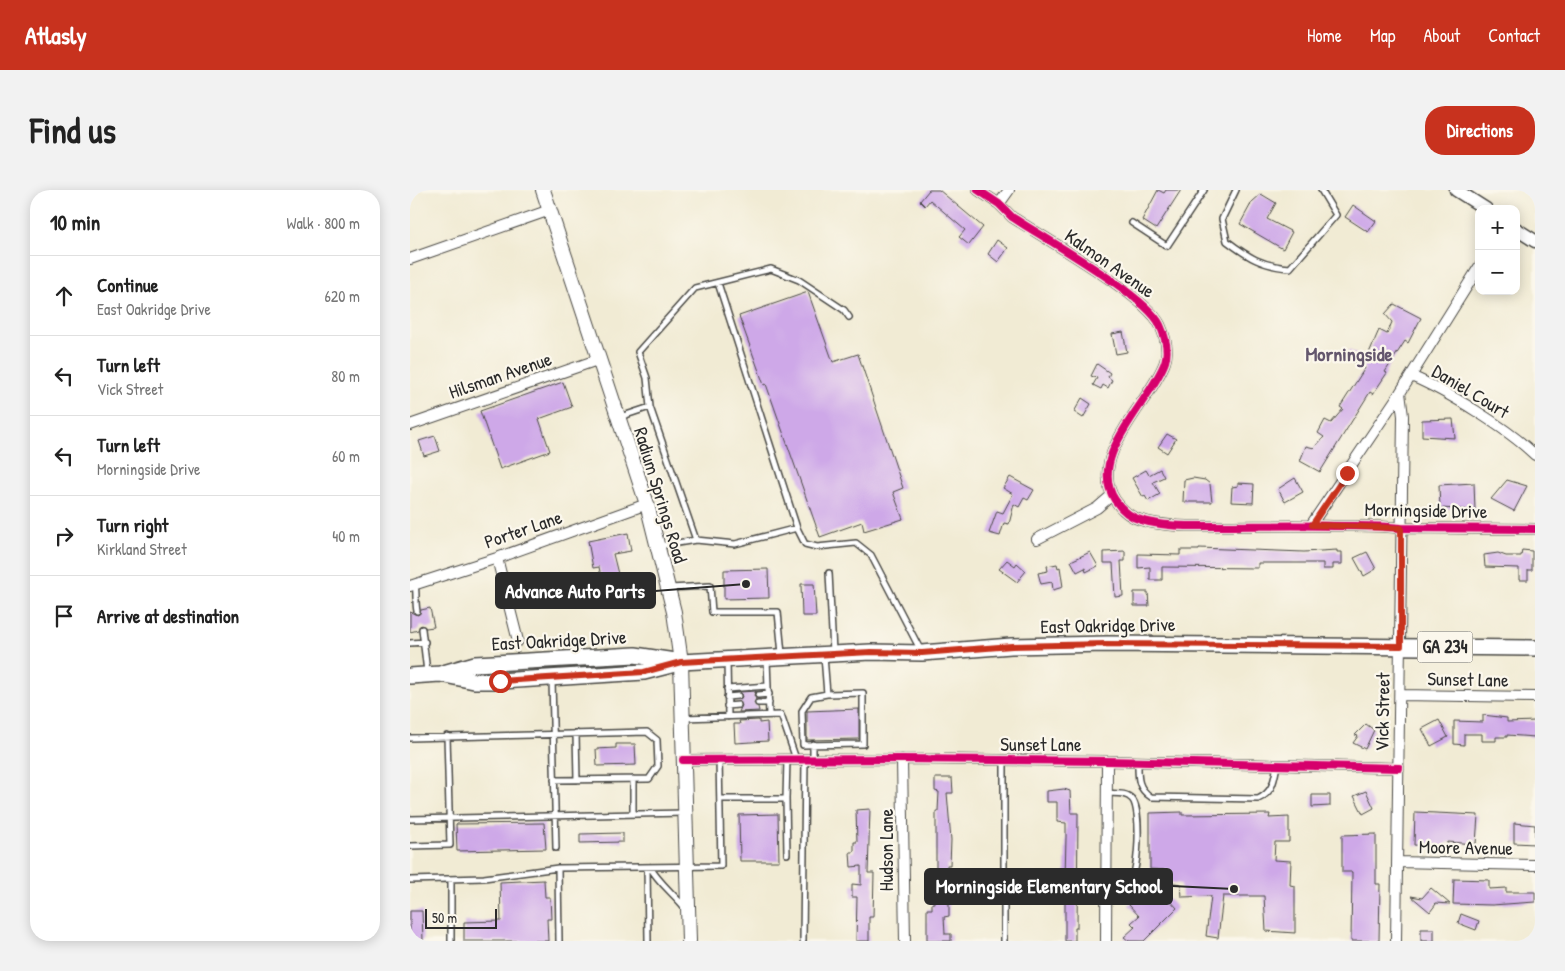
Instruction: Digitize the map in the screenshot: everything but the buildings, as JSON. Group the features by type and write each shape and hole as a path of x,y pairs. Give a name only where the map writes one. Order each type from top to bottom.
{"main road":[{"name":"Radium Springs Road","path":"544,190 647,504 669,588 681,662 688,941"},
{"name":"East Oakridge Drive","path":"434,675 475,664 635,655 681,662 828,655 922,653 1012,646 1107,644 1535,648"},
{"name":"East Oakridge Drive","path":"410,676 434,675 474,681 552,677 644,672 681,662"}],"street":[{"name":"Kalmon Avenue","path":"978,190 1000,204 1012,217 1127,291 1154,313 1162,329 1166,346 1165,361 1155,383 1118,440 1109,460 1108,482 1112,495"},
{"path":"1000,204 1009,190"},
{"path":"1456,190 1480,205"},
{"path":"410,259 550,210"},
{"path":"1520,232 1535,241"},
{"path":"1312,525 1400,393 1475,273"},
{"name":"Hilsman Avenue","path":"410,425 600,359"},
{"name":"Daniel Court","path":"1411,376 1424,381 1487,420 1522,443 1535,455"},
{"name":"Vick Street","path":"1396,941 1401,646 1402,416 1400,393"},
{"path":"1037,539 1097,508 1112,495"},
{"name":"Morningside Drive","path":"1112,495 1124,511 1142,521 1198,526 1312,525 1535,529"},
{"name":"Porter Lane","path":"413,586 647,504"},
{"path":"497,558 518,641"},
{"name":"Sunset Lane","path":"1400,695 1535,697"},
{"name":"Sunset Lane","path":"683,760 902,759 1107,761 1399,768"},
{"name":"Hudson Lane","path":"902,759 905,941"},
{"path":"1106,941 1107,761"},
{"name":"Moore Avenue","path":"1397,862 1535,866"}],"lane":[{"path":"1132,224 1167,246 1204,190"},
{"path":"1236,190 1222,218 1226,241 1247,256 1270,266 1290,268 1336,215 1321,190"},
{"path":"696,540 650,406 647,378 638,352 695,288 771,269 799,280 844,310 850,318"},
{"path":"718,282 797,528 805,544 817,547 856,543 870,555 922,653"},
{"path":"618,417 650,406"},
{"path":"659,546 696,540 735,544 797,528"},
{"path":"827,694 829,573"},
{"path":"413,586 417,594 412,602 417,611"},
{"path":"669,588 710,586 712,612 778,612 775,658 768,686 769,715"},
{"path":"422,629 434,675"},
{"path":"410,643 426,642"},
{"path":"727,660 728,717"},
{"path":"552,677 556,848"},
{"path":"727,689 768,686"},
{"path":"862,693 863,744 803,744 802,711 811,697 827,694 862,693"},
{"path":"758,695 769,694"},
{"path":"727,697 738,696"},
{"path":"758,704 769,703"},
{"path":"727,706 738,705"},
{"path":"682,718 781,715 800,759 803,941"},
{"path":"410,738 647,732 657,740 658,766 649,779 554,780"},
{"path":"576,733 577,780"},
{"path":"410,846 450,845 447,736"},
{"path":"787,854 786,799 800,759 813,744"},
{"path":"410,880 484,878 558,868 721,866 719,759"},
{"path":"1004,760 1004,941"},
{"path":"1138,762 1139,784 1142,791 1151,797 1258,799 1268,794 1274,783 1277,765"},
{"path":"633,779 633,814"},
{"path":"1106,793 1122,794 1131,797 1137,805 1137,863 1134,879 1128,888 1122,892 1106,895"},
{"path":"720,799 786,799"},
{"path":"410,819 685,812"},
{"path":"649,867 655,876 671,890 688,912"},
{"path":"648,941 649,867"},
{"path":"558,868 559,941"},
{"path":"451,879 451,941"}],"cycle path":[{"path":"978,190 999,204 1012,217 1116,284 1136,299 1151,313 1160,325 1166,343 1167,353 1165,362 1158,378 1114,448 1109,466 1108,483 1115,500 1130,515 1150,522 1179,526 1384,526 1401,528 1535,529"},
{"path":"683,760 902,759 1107,761 1399,768"}],"place":[{"name":"Advance Auto Parts","path":"746,584"},
{"name":"Morningside Elementary School","path":"1234,889"}],"district":[{"name":"Morningside","path":"1349,354"}],"route":[{"path":"500,681 644,672 681,662 871,652 922,653 1012,646 1107,644 1401,646 1401,528 1312,525 1347,473"}]}
